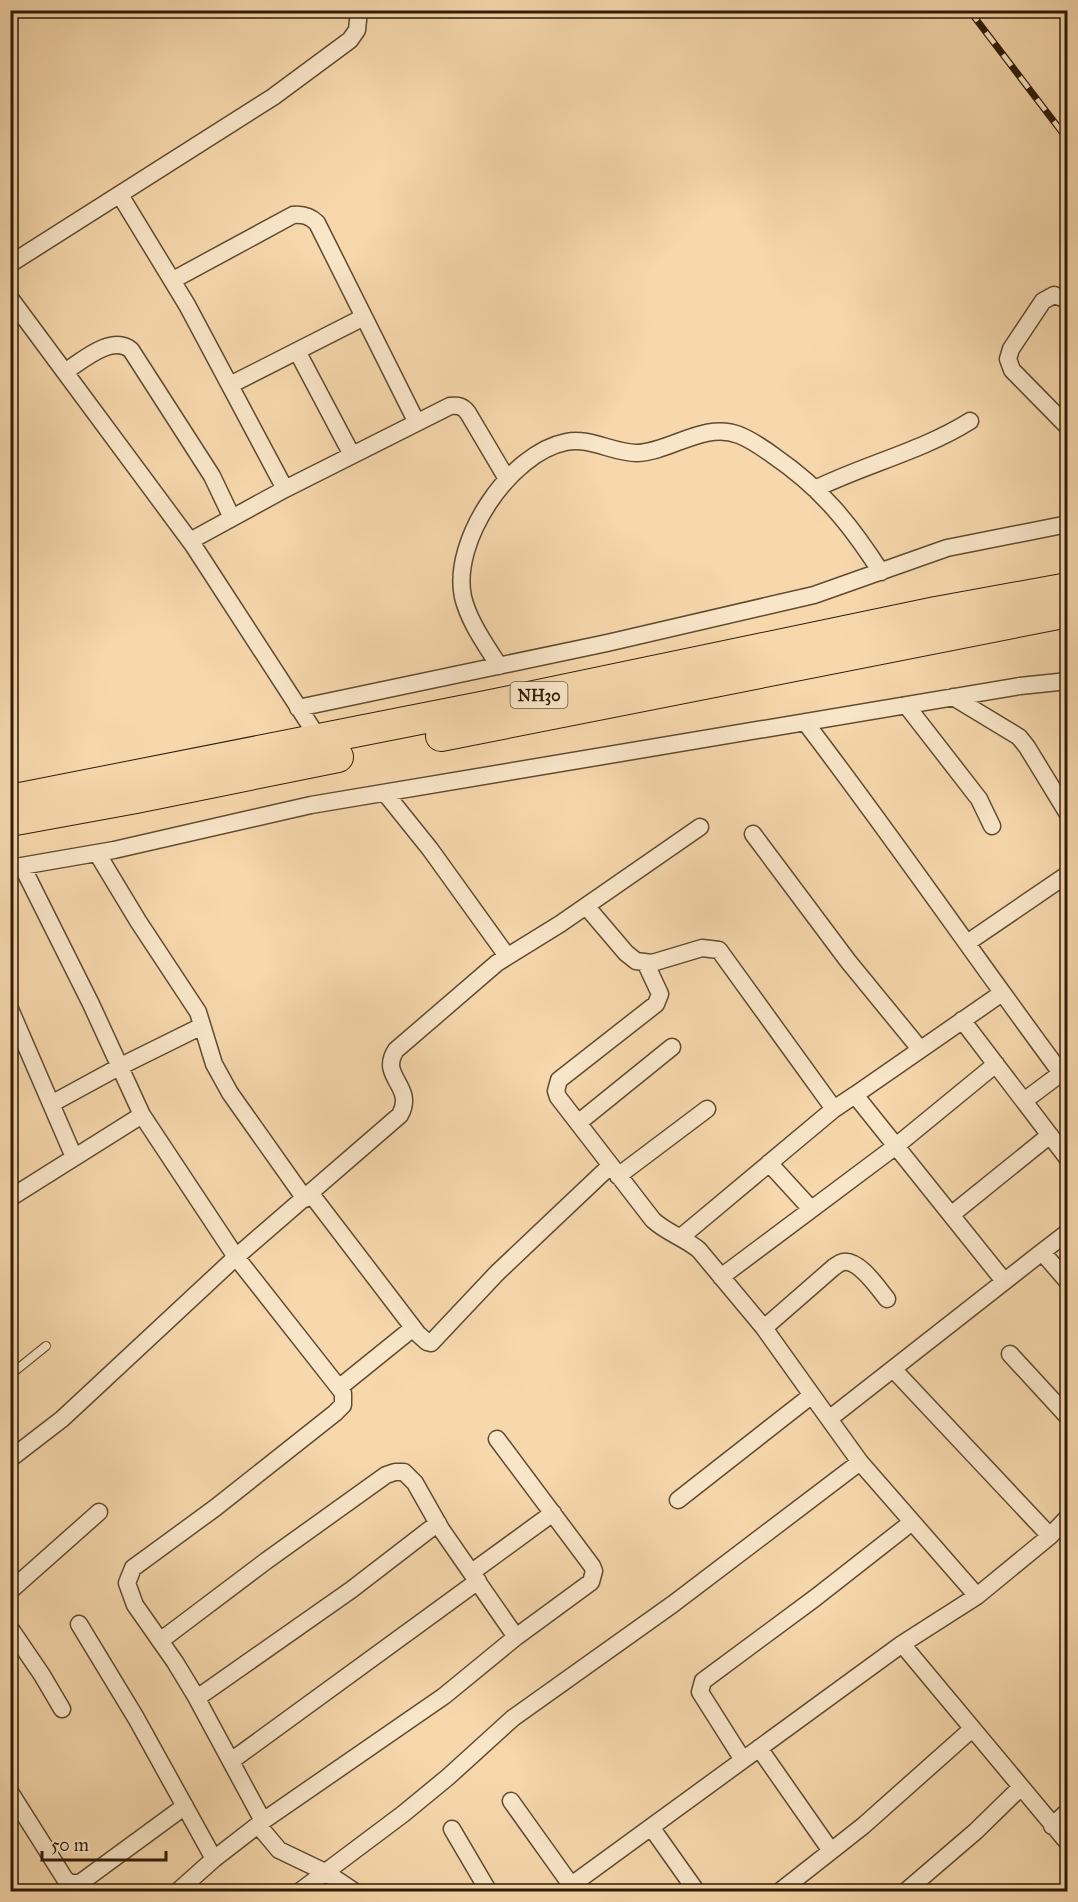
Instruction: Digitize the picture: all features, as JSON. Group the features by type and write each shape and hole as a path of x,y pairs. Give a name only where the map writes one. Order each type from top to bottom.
{"highway":[{"name":"NH30","path":"10,800 936,612 1068,588"},
{"name":"NH30","path":"10,821 232,779 1068,612"}],"street":[{"path":"10,264 273,97 350,40 357,30 359,10"},
{"path":"120,195 172,280 285,489"},
{"path":"172,280 293,215 306,216 317,223 416,422"},
{"path":"1068,300 1054,295 1042,301 1011,349 1008,359 1012,370 1068,426"},
{"path":"10,298 190,542 319,739"},
{"path":"230,385 364,318"},
{"path":"66,371 105,348 121,345 131,350 212,476 232,518"},
{"path":"297,351 352,455"},
{"path":"190,542 285,489 450,406 464,407 507,479"},
{"path":"815,489 863,467 930,443 970,422"},
{"path":"499,666 467,609 463,595 464,556 472,534 487,507 507,479 522,464 544,450 569,441 591,443 636,453 709,433 728,432 756,444 787,465 815,489 840,514 881,572"},
{"path":"298,708 607,643 814,595 947,548 1068,524"},
{"path":"355,1892 325,1872 279,1850 261,1823 197,1698 135,1605 127,1583 133,1568 215,1508 335,1413 343,1405 344,1393 236,1257 142,1115 91,1004 16,867 97,853 311,806 1020,686 1068,681"},
{"path":"954,697 1019,737 1068,814"},
{"path":"906,705 979,799 992,826"},
{"path":"805,722 891,835 1002,993 1064,1071 1024,1101"},
{"path":"385,793 430,849 507,956"},
{"path":"10,1459 62,1419 236,1257 400,1115 404,1108 405,1093 391,1070 390,1064 396,1050 507,956 543,935 700,827"},
{"path":"753,834 848,961 920,1049"},
{"path":"97,853 138,921 198,1012 214,1065 231,1092 308,1196 413,1328 427,1342 431,1343 437,1338 497,1273 614,1171 707,1109"},
{"path":"967,943 1068,874"},
{"path":"586,906 626,953 636,961 646,964 702,948 719,950 834,1109"},
{"path":"646,964 660,994 656,1004 559,1080 556,1091 558,1097 653,1220 669,1233 681,1237 699,1250 764,1328 860,1462 976,1596"},
{"path":"681,1237 834,1109 1002,993"},
{"path":"10,1009 74,1157"},
{"path":"962,1020 1068,1159"},
{"path":"51,1104 202,1026"},
{"path":"578,1123 672,1047"},
{"path":"721,1277 896,1146 996,1064"},
{"path":"855,1095 1004,1281"},
{"path":"10,1198 142,1115"},
{"path":"951,1215 1050,1136"},
{"path":"769,1163 811,1209"},
{"path":"829,1419 1068,1232"},
{"path":"1042,1252 1068,1282"},
{"path":"764,1328 834,1267 843,1262 859,1266 887,1299"},
{"path":"340,1387 413,1328"},
{"path":"1010,1354 1068,1417"},
{"path":"893,1369 1050,1536"},
{"path":"678,1500 812,1395"},
{"path":"177,1892 214,1858 444,1696 516,1637 586,1587 593,1578 592,1566 497,1440"},
{"path":"299,1892 403,1814 513,1718 673,1604 860,1462"},
{"path":"160,1641 386,1474 395,1472 404,1472 410,1477 438,1523 516,1637"},
{"path":"10,1591 99,1512"},
{"path":"231,1761 475,1576 553,1513"},
{"path":"511,1801 567,1889 902,1644 976,1596 1050,1536 1068,1517"},
{"path":"743,1760 700,1692 703,1681 912,1522"},
{"path":"197,1698 351,1590 438,1523"},
{"path":"79,1624 136,1718 214,1858"},
{"path":"10,1628 62,1709"},
{"path":"902,1644 1068,1843"},
{"path":"789,1889 972,1729"},
{"path":"759,1748 831,1851"},
{"path":"905,1892 976,1831 1021,1787"},
{"path":"10,1792 65,1879 76,1884 185,1806"},
{"path":"1052,1826 1068,1811"},
{"path":"651,1827 697,1892"},
{"path":"452,1829 489,1892"}],"lane":[{"path":"10,1376 46,1346"}],"railway":[{"path":"969,10 1068,140"}]}
